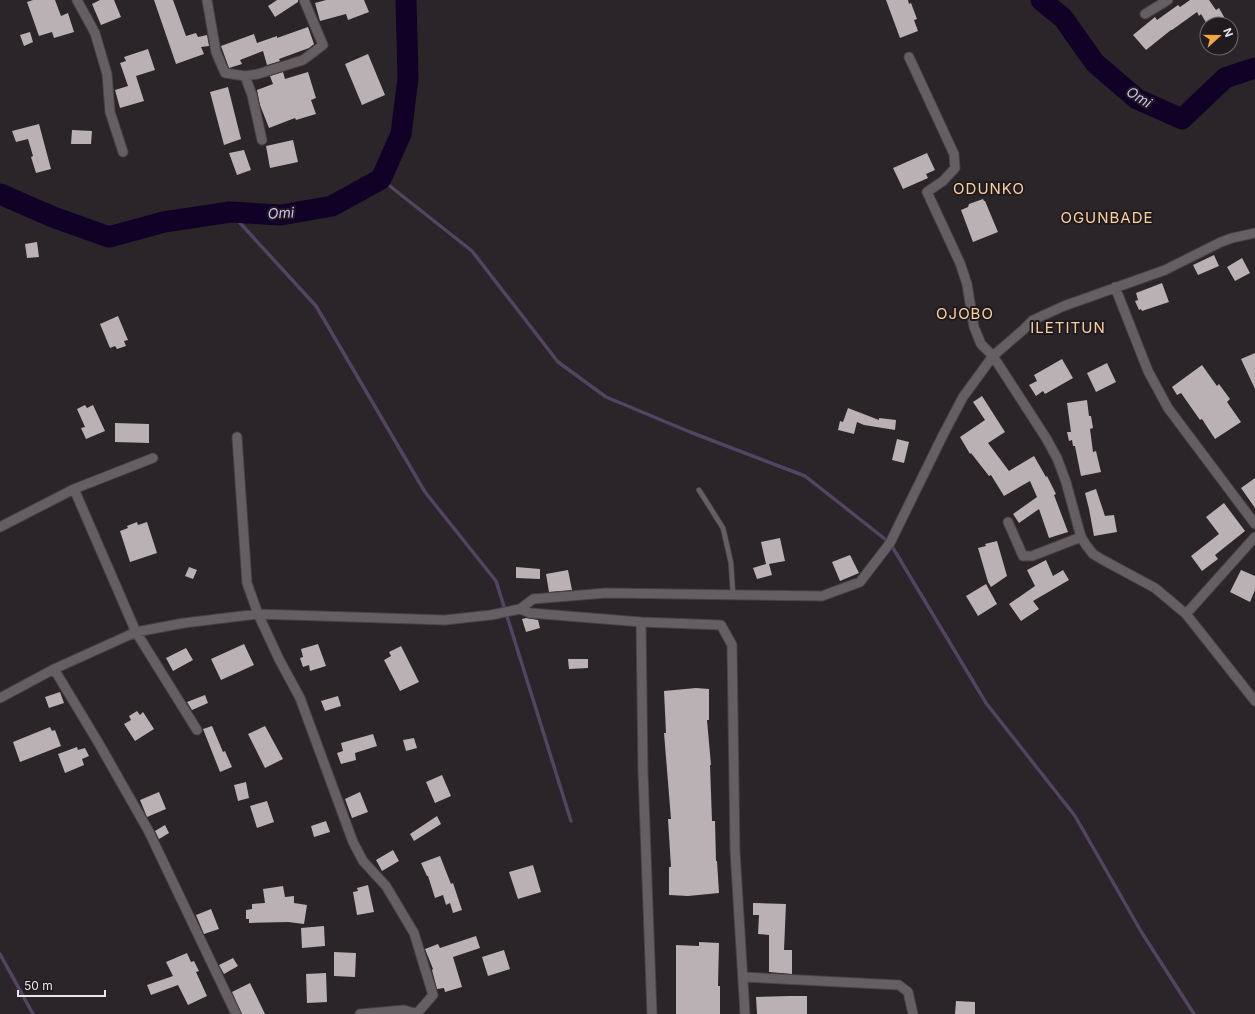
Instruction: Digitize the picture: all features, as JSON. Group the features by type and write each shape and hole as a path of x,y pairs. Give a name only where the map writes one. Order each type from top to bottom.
{"street":[{"path":"77,0 94,33 107,74 110,112 123,152"},
{"path":"207,0 216,52 225,73 245,76 258,74 303,60 323,45 304,0"},
{"path":"1145,14 1168,0"},
{"path":"909,57 954,154 955,168 943,181 928,192 960,263 967,284 970,307 976,333 981,344 993,356 1046,438 1057,458 1066,482 1081,537 1093,554 1156,588 1186,614 1255,701"},
{"path":"245,76 252,95 262,140"},
{"path":"0,698 54,669 136,632 184,623 258,614 445,620 491,616 509,612 520,609 533,598 606,593 822,596 860,582 890,543 963,397 993,356 1033,320 1064,306 1165,270 1221,242 1255,233"},
{"path":"1115,287 1148,371 1168,408 1255,524"},
{"path":"237,437 247,583 258,614 279,660 300,698 352,842 363,861 386,886 414,933 433,995 419,1011 413,1014 404,1010 360,1014"},
{"path":"0,527 74,489 153,458"},
{"path":"74,489 136,632 197,730"},
{"path":"1008,522 1023,556 1032,556 1081,537"},
{"path":"1186,614 1255,537"},
{"path":"520,609 530,613 640,622 721,625 732,645 735,851 744,1014"},
{"path":"640,622 643,773 652,1014"},
{"path":"54,669 148,830 236,1014"},
{"path":"743,977 899,985 908,992 913,1014"}],"lane":[{"path":"699,490 723,528 731,563 733,595"}],"building":[{"path":"33,0 55,0 61,16 68,13 74,32 54,38 52,32 39,36 27,2"},
{"path":"100,0 114,0 121,17 101,25 92,4"},
{"path":"154,0 173,0 186,36 196,33 198,37 207,35 209,46 201,47 204,54 176,64"},
{"path":"277,0 298,0 298,2 275,17 268,6"},
{"path":"326,0 364,0 369,12 348,20 346,14 320,21 315,3"},
{"path":"886,0 908,0 909,4 911,3 917,19 914,20 918,31 900,38"},
{"path":"1190,0 1209,0 1216,10 1219,8 1224,16 1202,16 1201,14 1199,16 1197,12 1146,50 1133,35 1155,17 1157,20 1178,5 1180,7"},
{"path":"308,27 314,44 309,48 279,59 280,61 267,65 263,51 240,60 242,64 229,68 221,46 254,34 257,43 277,36 277,38"},
{"path":"30,32 33,42 24,46 20,35"},
{"path":"148,49 155,70 136,76 144,101 120,108 115,90 128,86 120,63 126,61 124,57"},
{"path":"368,54 385,95 362,105 345,64"},
{"path":"283,72 285,79 308,72 316,98 311,100 316,114 296,120 295,118 269,128 260,105 257,90 273,84 270,76"},
{"path":"228,87 241,139 224,145 210,92"},
{"path":"39,124 51,169 36,173 31,157 33,156 28,139 16,142 12,131"},
{"path":"72,130 92,131 91,144 71,144"},
{"path":"293,140 298,162 270,168 266,146"},
{"path":"244,150 251,170 237,175 229,153"},
{"path":"927,153 935,170 926,174 928,178 903,189 893,168"},
{"path":"983,199 998,232 973,242 961,210 968,207 969,204"},
{"path":"37,242 39,257 27,258 25,244"},
{"path":"1214,255 1219,266 1198,275 1193,265"},
{"path":"1242,258 1250,273 1235,281 1227,267"},
{"path":"1162,283 1169,302 1142,311 1141,309 1139,310 1135,301 1138,300 1136,293"},
{"path":"118,316 128,340 124,341 126,346 117,349 115,346 110,348 100,324"},
{"path":"1255,353 1255,389 1241,359"},
{"path":"1062,359 1073,378 1045,394 1043,391 1036,396 1029,385 1037,381 1034,375"},
{"path":"1107,363 1116,382 1096,392 1087,373"},
{"path":"1202,365 1217,386 1219,384 1230,399 1227,402 1241,422 1215,439 1202,419 1200,420 1181,393 1177,395 1172,387"},
{"path":"982,396 1005,432 988,443 1009,471 1034,456 1046,477 1047,476 1056,494 1054,495 1068,532 1049,538 1039,509 1019,523 1013,514 1037,497 1030,481 1004,496 991,475 989,476 971,453 970,454 960,437 985,420 973,402"},
{"path":"1087,400 1089,416 1091,416 1093,428 1090,429 1093,452 1096,451 1101,472 1081,476 1075,446 1073,446 1072,440 1069,441 1067,432 1071,432 1067,403"},
{"path":"85,405 87,408 93,405 105,431 86,439 81,428 85,427 77,409"},
{"path":"848,408 879,420 879,418 896,420 895,430 864,425 857,422 854,434 838,430 840,421 843,422"},
{"path":"115,423 149,424 149,443 115,442"},
{"path":"897,439 909,442 904,463 892,460"},
{"path":"1255,478 1255,508 1241,488"},
{"path":"1096,489 1105,516 1114,515 1117,532 1094,536 1085,493"},
{"path":"1224,503 1245,531 1215,555 1218,559 1202,571 1191,556 1219,534 1206,517"},
{"path":"137,522 138,525 147,522 157,553 130,562 120,531"},
{"path":"780,538 785,561 769,564 772,575 757,579 753,568 766,564 761,542"},
{"path":"997,541 1007,576 991,587 988,582 978,548 986,546 985,544"},
{"path":"850,555 859,573 840,581 832,562"},
{"path":"1046,560 1053,576 1063,570 1069,580 1033,601 1039,609 1021,621 1009,604 1035,586 1027,570"},
{"path":"189,567 197,570 193,579 185,576"},
{"path":"516,567 540,569 540,579 516,578"},
{"path":"568,570 572,590 549,592 546,574"},
{"path":"1241,570 1255,576 1255,590 1250,602 1230,592"},
{"path":"986,584 997,604 978,616 966,596"},
{"path":"526,618 538,620 540,628 526,632 522,619"},
{"path":"244,644 254,665 221,680 211,659"},
{"path":"318,644 326,666 310,671 309,665 303,667 300,658 303,657 301,649"},
{"path":"401,646 419,682 400,691 384,660 391,656 389,652"},
{"path":"186,648 193,660 173,671 166,658"},
{"path":"568,659 588,659 588,668 569,669"},
{"path":"696,688 709,689 709,720 707,720 711,765 712,821 715,821 716,861 719,893 688,896 669,895 669,867 671,867 668,819 671,819 664,733 666,733 664,691"},
{"path":"60,692 64,703 49,708 45,697"},
{"path":"205,695 208,703 192,710 187,702"},
{"path":"338,696 341,706 325,711 321,701"},
{"path":"137,711 140,715 143,712 154,729 135,741 124,724 131,720 129,716"},
{"path":"212,726 223,752 225,751 232,767 220,772 203,729"},
{"path":"265,726 283,759 265,768 248,734"},
{"path":"50,727 52,731 55,730 61,746 20,762 13,742"},
{"path":"373,734 377,746 355,753 356,760 341,764 337,753 343,751 341,743"},
{"path":"414,738 417,748 406,751 403,740"},
{"path":"77,747 78,750 85,748 89,756 82,759 84,765 65,773 58,754"},
{"path":"442,775 451,796 435,803 426,782"},
{"path":"246,782 249,798 238,801 234,785"},
{"path":"159,792 166,809 147,817 140,800"},
{"path":"360,792 368,812 352,818 345,799"},
{"path":"267,801 274,822 257,828 250,806"},
{"path":"437,816 441,824 414,841 410,834"},
{"path":"326,821 330,832 314,837 311,826"},
{"path":"165,825 169,833 159,839 155,831"},
{"path":"393,850 399,861 382,871 376,860"},
{"path":"440,856 451,884 453,883 462,910 453,913 450,903 446,905 443,895 435,898 428,876 421,863"},
{"path":"533,865 541,892 518,899 509,872"},
{"path":"368,885 374,912 357,915 353,892 358,891 357,888"},
{"path":"283,886 285,897 294,896 294,903 307,905 304,924 288,922 249,923 249,919 246,919 246,910 252,909 252,904 265,903 263,889"},
{"path":"753,903 786,904 784,950 792,950 792,974 769,972 769,935 758,934 759,915 753,915"},
{"path":"211,909 219,929 204,934 196,915"},
{"path":"324,926 325,946 302,948 301,928"},
{"path":"476,936 480,948 453,957 462,987 445,992 444,988 437,989 433,969 425,949 438,944 440,948"},
{"path":"699,942 719,943 718,986 720,986 720,1014 676,1014 676,945 699,946"},
{"path":"504,950 510,969 488,976 482,957"},
{"path":"334,952 356,953 355,977 334,976"},
{"path":"187,953 191,962 194,961 199,971 196,972 207,996 188,1005 178,985 151,995 147,985 173,976 166,962"},
{"path":"233,958 238,966 224,974 219,965"},
{"path":"326,973 327,1002 307,1003 306,974"},
{"path":"250,983 265,1014 242,1014 232,992"},
{"path":"807,996 807,1014 757,1014 756,997"},
{"path":"956,1001 975,1002 975,1014 955,1014"}],"waterway":[{"name":"Omi","path":"0,194 53,217 109,237 164,222 230,212 281,215 332,206 381,179 401,134 408,78 406,0"},
{"name":"Omi","path":"1041,0 1063,18 1095,63 1137,99 1182,119 1225,78 1255,68"},
{"path":"381,179 472,251 558,362 606,397 690,432 805,476 890,543 986,703 1075,816 1142,933 1194,1014"},
{"path":"230,212 316,306 425,492 496,581 571,821"},
{"path":"0,954 33,1014"}],"district":[{"name":"ODUNKO","path":"989,189"},
{"name":"OGUNBADE","path":"1107,218"},
{"name":"OJOBO","path":"965,314"},
{"name":"ILETITUN","path":"1068,328"}]}
